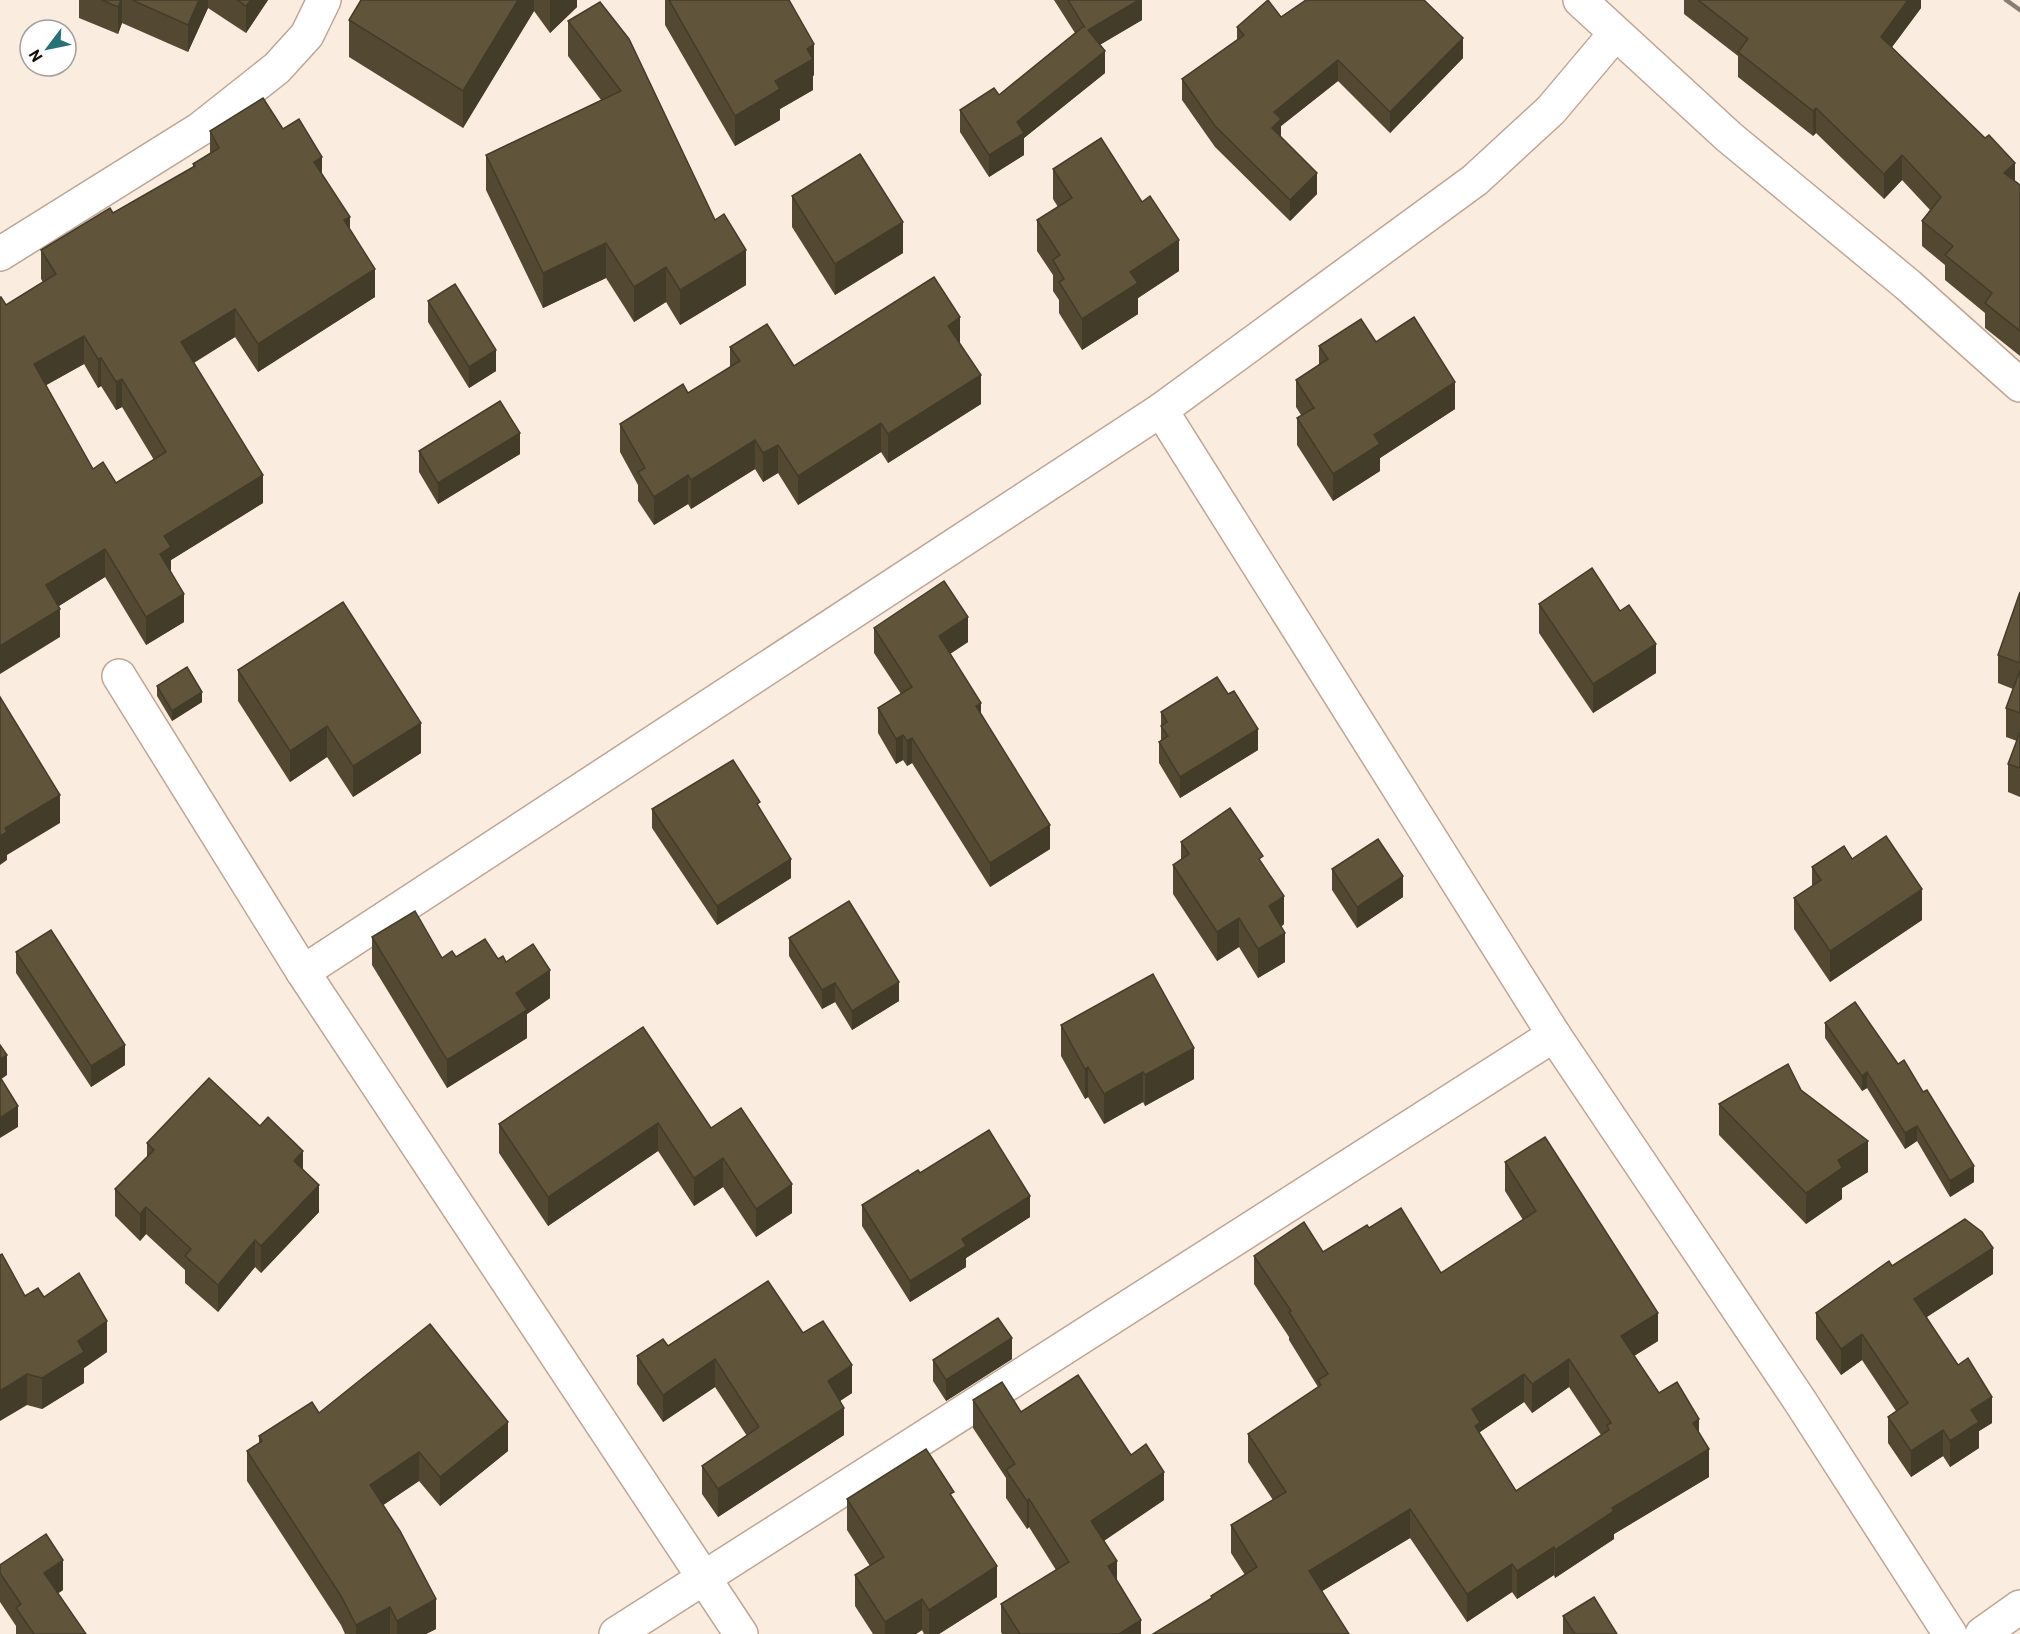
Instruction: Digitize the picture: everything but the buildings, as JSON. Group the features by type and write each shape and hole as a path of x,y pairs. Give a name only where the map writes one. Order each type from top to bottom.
{"street":[{"path":"0,254 200,129 277,68 307,35 324,0"},
{"path":"1580,0 1730,137 1908,285 2020,385"},
{"path":"303,972 1161,410 1475,180 1551,110 1615,34"},
{"path":"1161,410 1554,1035 1800,1401 1950,1634"},
{"path":"119,676 303,972 741,1634"},
{"path":"616,1634 1554,1035"},
{"path":"1982,1634 2020,1607"}],"railway":[{"path":"2006,0 2020,10"}]}
